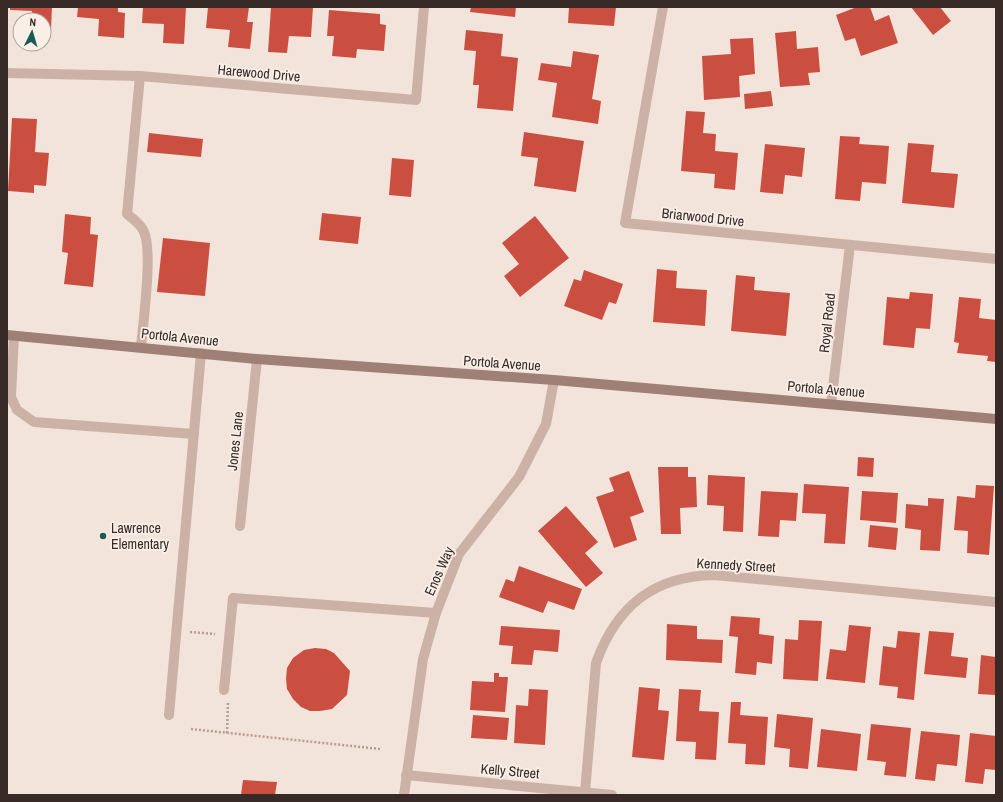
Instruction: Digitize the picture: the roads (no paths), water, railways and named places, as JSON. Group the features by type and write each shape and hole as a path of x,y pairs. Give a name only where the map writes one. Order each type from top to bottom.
{"main road":[{"name":"Portola Avenue","path":"10,335 257,359 554,380 996,419"}],"street":[{"name":"Harewood Drive","path":"7,73 140,76 416,100 424,7"},
{"name":"Briarwood Drive","path":"663,7 625,223 996,259"},
{"path":"140,76 127,214 144,231 147,240 148,261 141,347"},
{"name":"Royal Road","path":"831,404 850,245"},
{"path":"10,335 11,397 16,410 34,422 194,434"},
{"path":"169,715 201,353"},
{"name":"Jones Lane","path":"240,526 257,359"},
{"name":"Enos Way","path":"404,795 423,659 436,613 459,554 519,477 546,424 554,380"},
{"name":"Kennedy Street","path":"585,792 596,663 603,643 615,623 632,604 652,590 673,580 695,576 714,575 996,602"},
{"path":"224,690 233,598 436,613"},
{"name":"Kelly Street","path":"406,776 612,795"}],"place":[{"name":"Lawrence Elementary","path":"103,536"}]}
